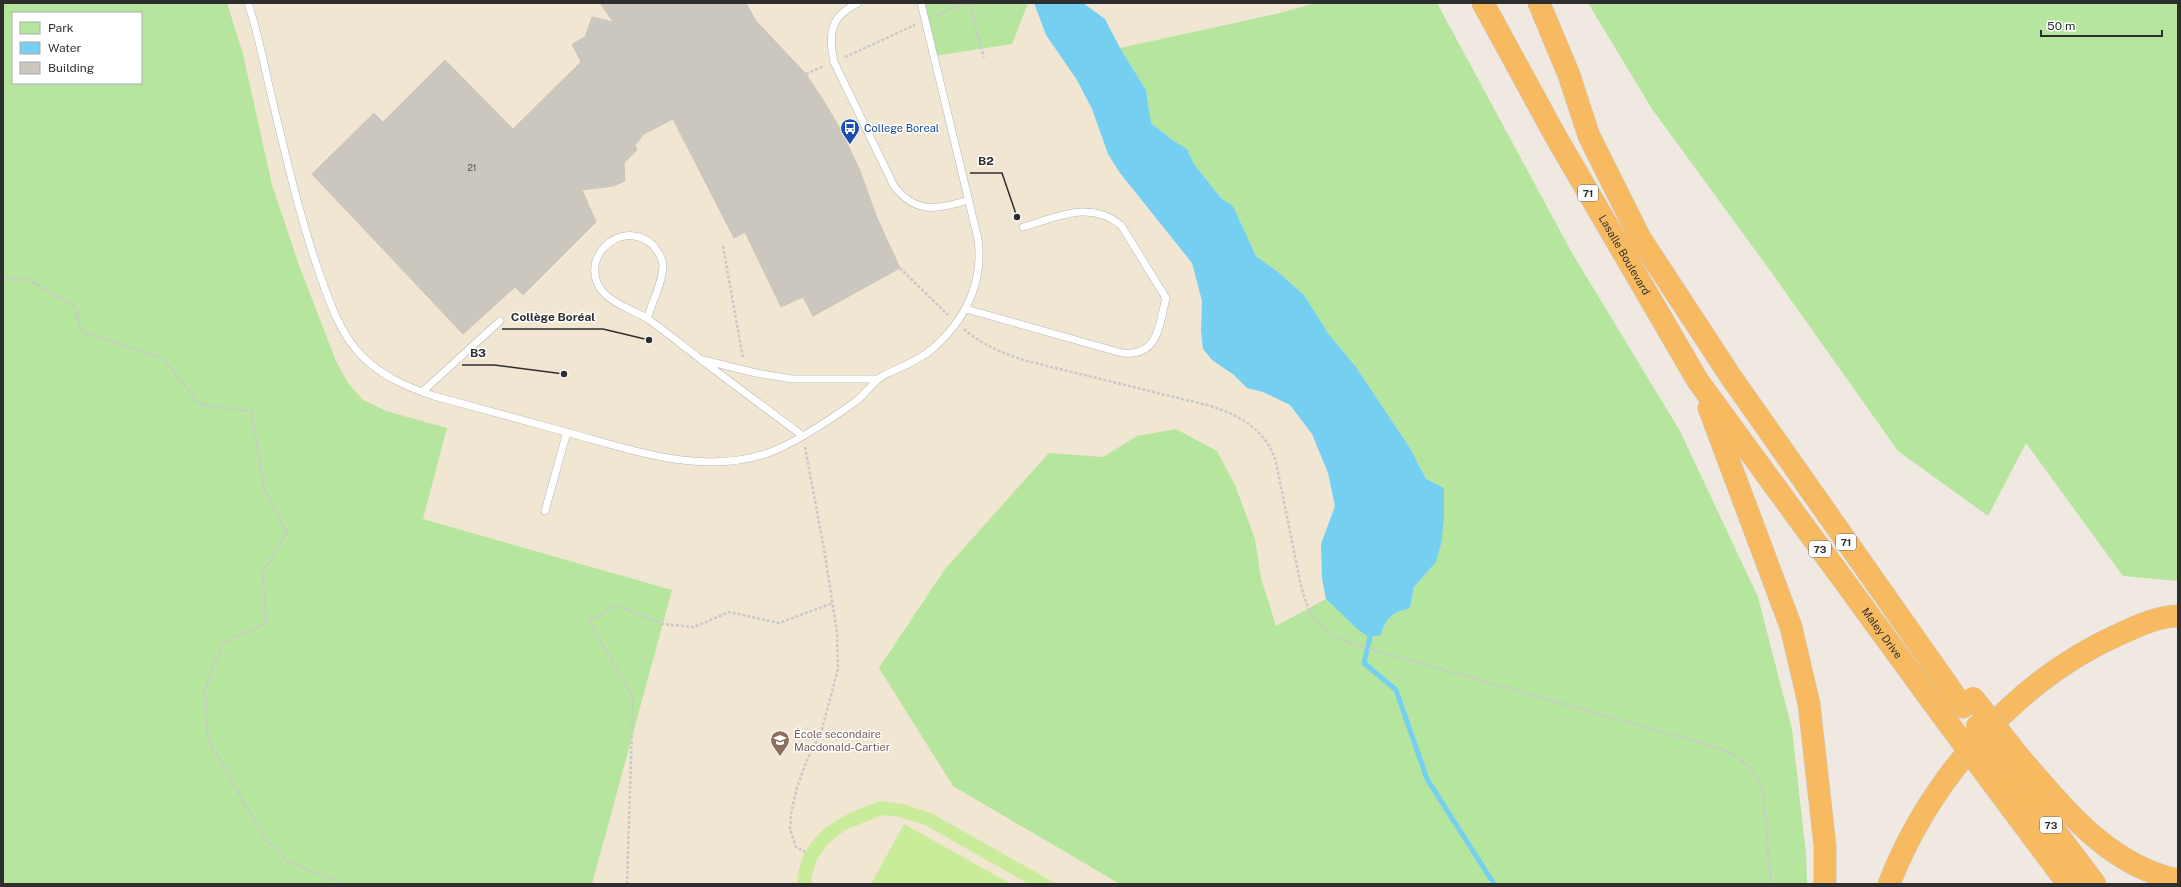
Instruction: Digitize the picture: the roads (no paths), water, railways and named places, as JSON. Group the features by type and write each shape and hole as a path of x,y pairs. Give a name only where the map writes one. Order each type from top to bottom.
{"highway":[{"name":"Lasalle Boulevard","path":"1483,3 1556,137 1698,381"},
{"name":"Lasalle Boulevard","path":"1539,3 1569,75 1589,136 1640,238 1731,377"},
{"name":"Maley Drive","path":"1731,377 1908,632 1968,702 2068,884"},
{"name":"Maley Drive","path":"1698,381 1942,715 2006,769 2095,884"},
{"path":"1698,381 1791,627 1809,704 1825,846 1825,884"},
{"path":"1889,884 1901,852 1928,804 1951,771 1974,743 2022,698 2067,664 2106,640 2144,623 2178,616"},
{"path":"2006,769 2114,852 2139,867 2164,877 2178,880"}],"lane":[{"path":"248,3 291,180 308,240 326,292 345,332 360,355 380,371 402,384 422,392 653,456 701,462 754,456 777,449 803,436 857,401 877,379 931,351 957,324 966,309 976,284 980,253 969,200 921,3"},
{"path":"858,3 848,8 838,16 829,41 834,62 894,186 902,196 913,204 932,208 945,207 969,200"},
{"path":"966,309 1122,353 1134,354 1148,348 1155,340 1166,298 1121,225 1111,217 1098,212 1085,211 1023,227"},
{"path":"647,319 662,277 663,262 657,249 646,240 631,236 616,238 602,249 595,264 595,281 601,291 615,303 647,319 803,436"},
{"path":"422,392 500,321"},
{"path":"700,359 792,379 877,379"},
{"path":"545,511 567,432"}],"water":[{"path":"1034,3 1083,3 1105,19 1120,48 1146,90 1151,123 1171,139 1187,149 1194,164 1221,198 1233,206 1256,256 1278,272 1304,295 1328,333 1356,367 1410,448 1426,479 1444,488 1444,519 1441,544 1436,562 1414,587 1410,608 1394,614 1385,624 1381,635 1369,637 1357,629 1326,599 1322,579 1321,544 1335,506 1328,473 1312,434 1290,405 1263,392 1247,388 1234,375 1212,360 1203,349 1201,331 1202,301 1192,263 1120,173 1108,154 1092,109 1077,80 1046,35"}],"waterway":[{"path":"1370,637 1364,663 1396,690 1427,779 1494,884"}],"place":[{"name":"College Boreal","path":"850,145"},
{"name":"B2","path":"1017,217"},
{"name":"Collège Boréal","path":"649,340"},
{"name":"B3","path":"564,374"},
{"name":"École secondaire Macdonald-Cartier","path":"780,757"}]}
